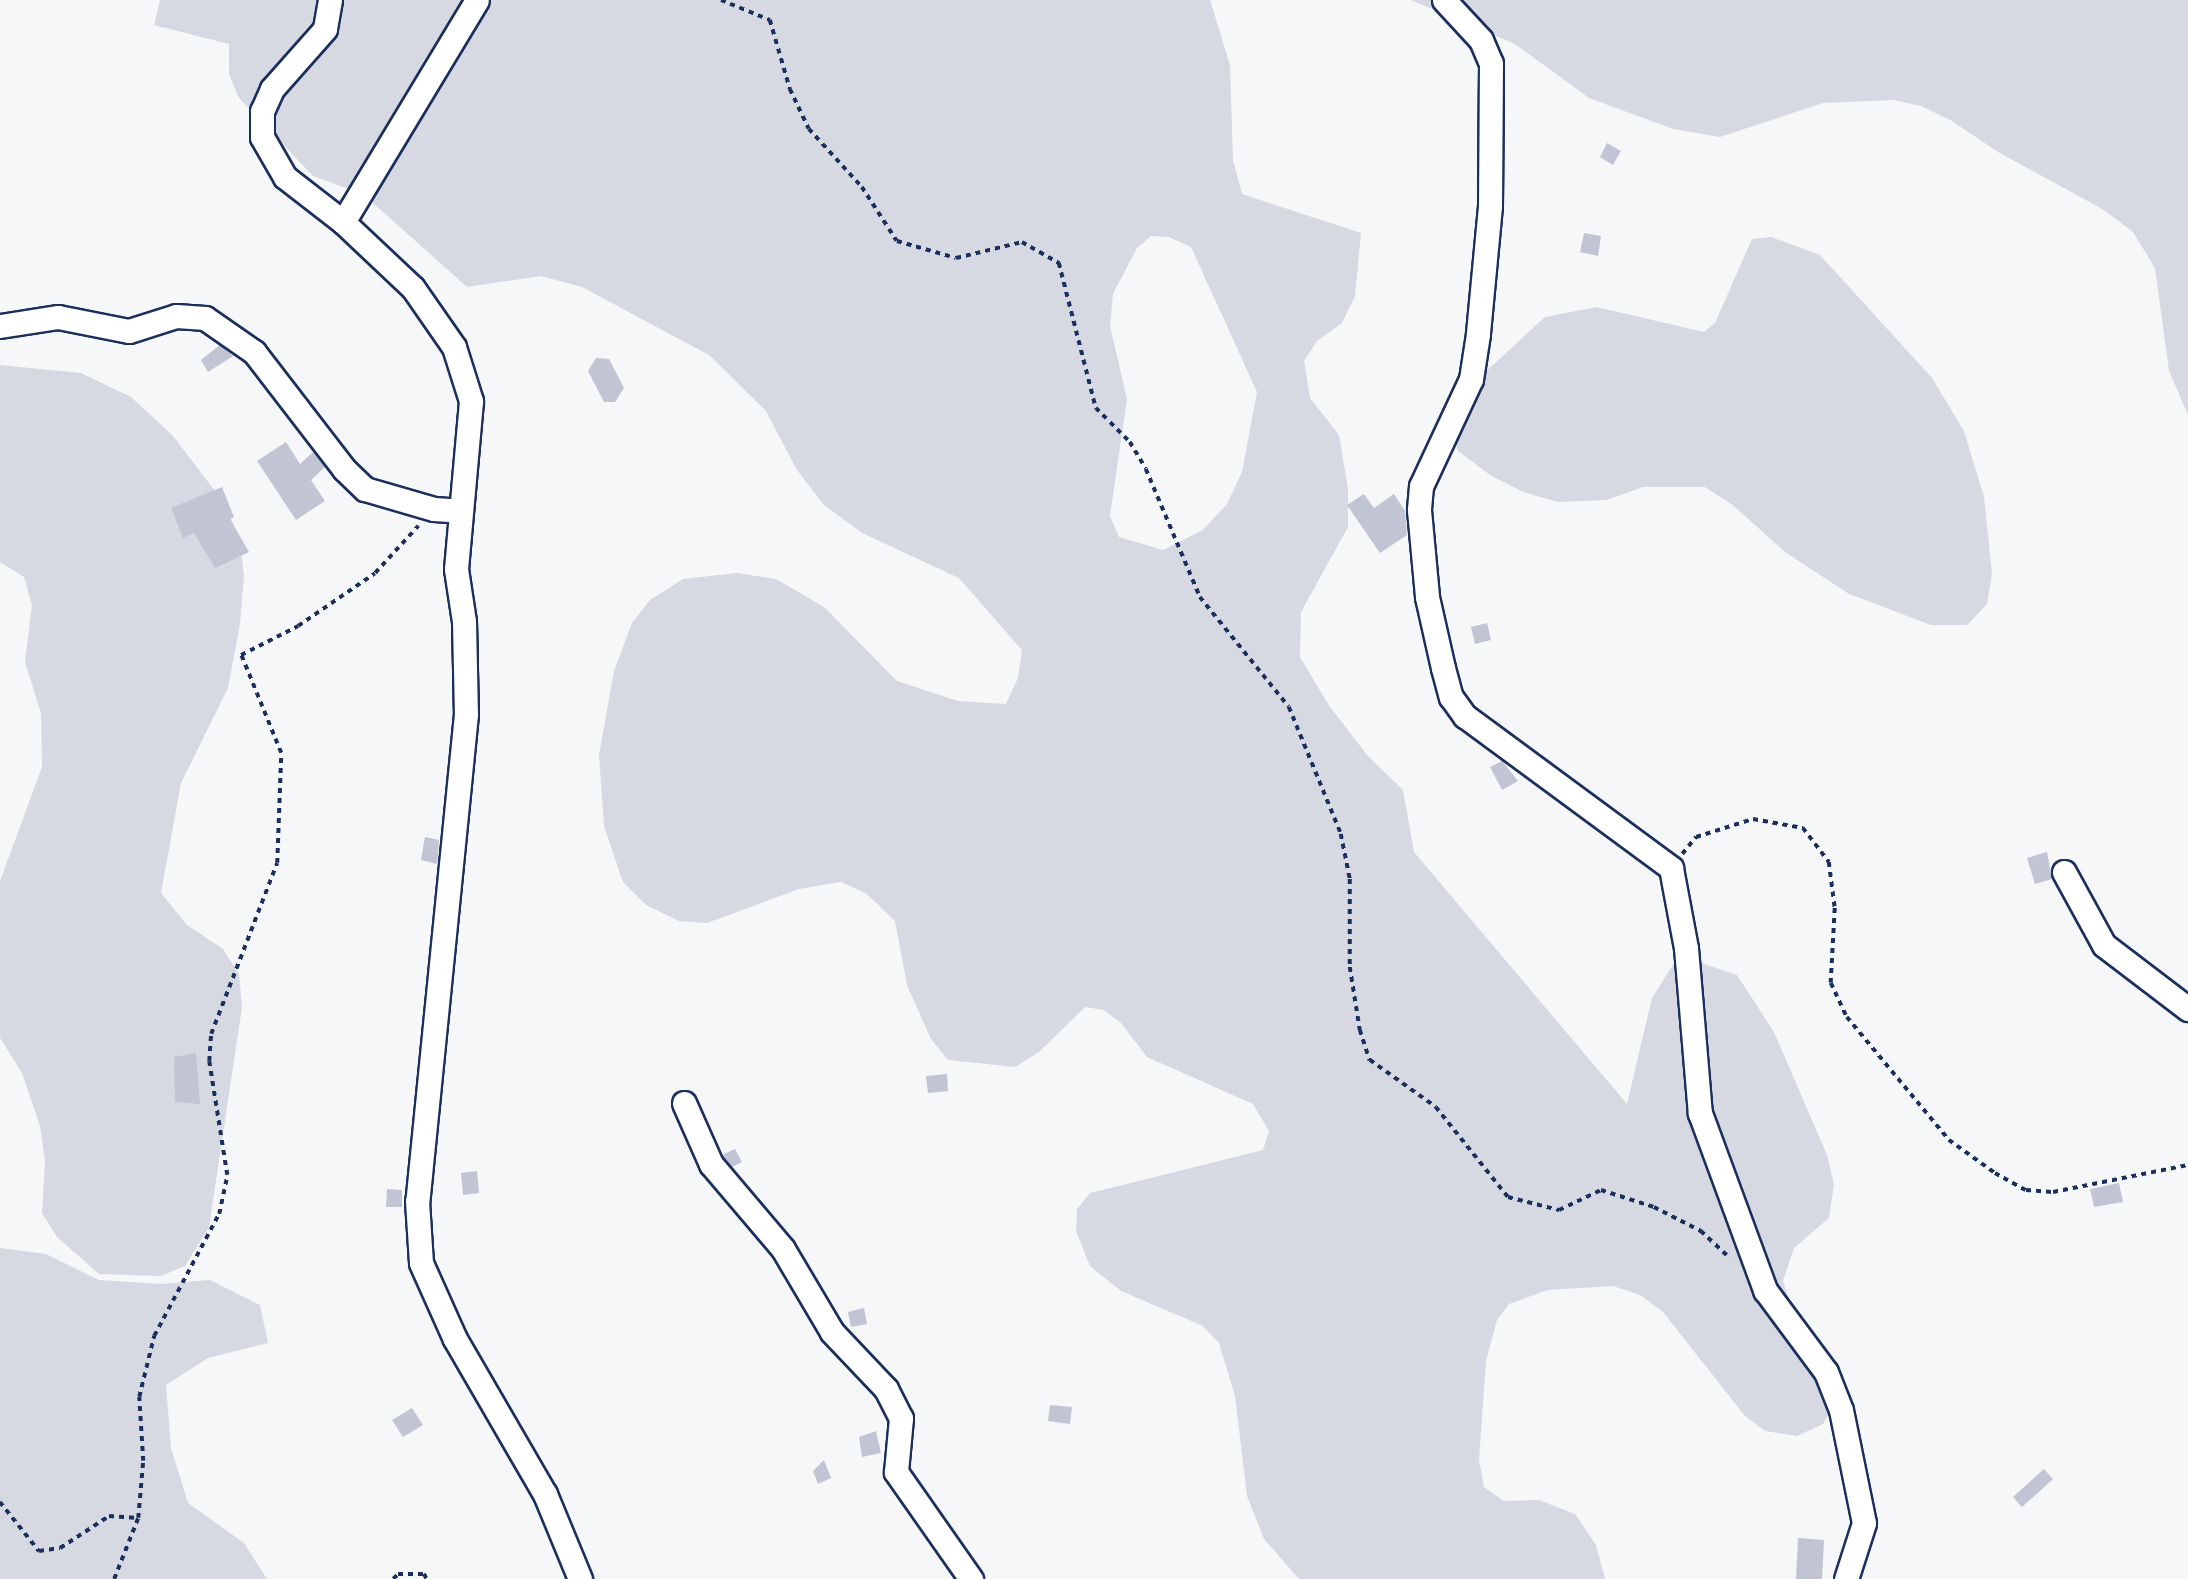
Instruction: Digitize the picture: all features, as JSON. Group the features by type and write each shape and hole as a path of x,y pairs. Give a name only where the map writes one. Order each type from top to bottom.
{"street":[{"path":"330,0 324,29 272,89 262,111 262,137 285,177 344,222 413,288 454,347 471,401 470,446 460,511 456,569 464,621 466,714 417,1200 421,1263 455,1339 545,1494 580,1579"},
{"path":"344,222 477,0"},
{"path":"1444,0 1481,40 1491,62 1490,206 1477,345 1471,379 1421,486 1419,510 1427,597 1451,697 1465,716 1671,868 1685,937 1700,1113 1765,1290 1826,1372 1841,1410 1864,1523 1846,1579"},
{"path":"0,326 58,317 129,331 176,316 205,318 254,352 344,469 365,489 434,509 460,511"},
{"path":"2064,872 2104,945 2188,1009"},
{"path":"684,1103 711,1164 783,1249 832,1332 886,1389 901,1419 896,1472 971,1579"}],"path":[{"path":"721,0 770,20 790,89 809,129 862,187 897,241 956,258 1022,242 1059,263 1087,385 1096,408 1130,442 1146,469 1200,597 1289,707 1341,834 1350,879 1350,967 1360,1030 1370,1060 1436,1107 1508,1197 1559,1210 1601,1190 1654,1207 1701,1231 1738,1265"},
{"path":"114,1579 138,1518 143,1461 139,1397 154,1336 219,1214 227,1175 209,1061 211,1034 279,852 281,753 241,655 298,626 375,573 434,509"},
{"path":"1671,868 1696,837 1753,819 1803,828 1829,862 1835,908 1831,983 1847,1017 1949,1140 1995,1173 2026,1189 2053,1192 2188,1166"},
{"path":"0,1502 26,1539 39,1551 50,1552 109,1516 138,1518"},
{"path":"393,1579 398,1574 424,1574 428,1579"}],"shaded area":[{"path":"160,0 1210,0 1230,65 1233,160 1242,194 1361,233 1355,296 1342,323 1317,341 1304,361 1310,398 1339,435 1348,489 1348,527 1301,612 1300,657 1330,707 1368,756 1403,790 1414,852 1627,1104 1652,998 1674,963 1687,958 1737,975 1774,1032 1827,1155 1834,1184 1829,1218 1794,1248 1783,1281 1795,1319 1825,1346 1841,1371 1837,1400 1823,1424 1797,1436 1765,1431 1745,1416 1663,1312 1640,1295 1613,1286 1548,1290 1509,1304 1497,1320 1486,1361 1479,1460 1484,1487 1504,1501 1539,1500 1575,1514 1596,1545 1605,1579 1299,1579 1264,1539 1247,1496 1235,1396 1219,1343 1203,1326 1121,1291 1090,1266 1076,1231 1077,1209 1090,1193 1263,1150 1269,1131 1253,1104 1147,1057 1121,1023 1104,1010 1085,1007 1039,1052 1015,1067 948,1060 931,1039 907,985 895,921 867,894 841,882 799,889 707,923 679,921 646,905 623,882 604,826 599,755 614,671 632,623 650,600 683,579 737,573 776,579 824,607 897,681 958,701 1006,704 1018,678 1022,650 959,578 862,533 824,505 797,470 766,411 709,355 582,287 541,276 467,287 363,194 313,176 239,98 229,74 229,44 154,25","holes":["1151,236 1169,237 1191,247 1257,392 1242,472 1227,504 1203,530 1163,550 1119,537 1110,516 1127,399 1110,326 1113,294 1137,248"]},
{"path":"1411,0 2188,0 2188,415 2169,371 2155,268 2133,232 2104,210 1998,152 1952,121 1921,106 1893,100 1823,103 1720,137 1673,129 1589,98 1515,44"},
{"path":"1771,237 1820,255 1932,378 1964,431 1984,497 1992,573 1987,604 1967,625 1931,625 1849,594 1785,552 1734,506 1705,487 1643,487 1607,500 1558,502 1523,492 1490,475 1457,450 1455,415 1469,387 1545,317 1597,307 1704,332 1715,323 1752,239"},
{"path":"0,365 81,373 131,397 173,436 225,504 240,541 244,576 240,624 228,688 181,783 161,893 187,925 223,949 239,974 242,1007 209,1227 185,1266 161,1276 99,1274 57,1237 42,1213 45,1161 40,1126 22,1073 0,1038 0,881 42,767 41,713 25,662 32,605 24,577 0,562"},
{"path":"0,1248 46,1254 99,1280 161,1284 210,1280 260,1305 268,1343 208,1358 166,1385 171,1448 188,1503 244,1543 267,1579 0,1579"}],"building":[{"path":"1607,143 1621,151 1613,165 1600,157"},
{"path":"1584,233 1601,236 1598,256 1580,252"},
{"path":"220,345 233,356 208,372 201,360"},
{"path":"596,358 609,359 624,388 615,402 604,402 588,371"},
{"path":"286,442 300,464 313,452 325,467 311,480 325,501 296,520 257,461"},
{"path":"222,487 234,517 230,519 249,552 215,568 194,533 183,538 171,508"},
{"path":"1364,494 1374,508 1394,494 1405,511 1407,535 1380,553 1347,505"},
{"path":"1487,623 1491,640 1475,644 1471,627"},
{"path":"1502,761 1518,781 1502,790 1490,767"},
{"path":"425,837 439,840 437,864 421,860"},
{"path":"2047,852 2052,879 2035,884 2027,858"},
{"path":"196,1053 200,1104 175,1102 174,1057"},
{"path":"947,1074 948,1091 928,1093 926,1076"},
{"path":"735,1149 742,1162 732,1167 722,1155"},
{"path":"477,1171 479,1193 463,1195 461,1173"},
{"path":"2119,1183 2123,1202 2094,1207 2090,1189"},
{"path":"387,1189 402,1190 402,1207 386,1207"},
{"path":"864,1308 867,1324 851,1327 848,1312"},
{"path":"1050,1405 1072,1407 1070,1424 1048,1421"},
{"path":"412,1408 423,1425 403,1437 392,1420"},
{"path":"876,1431 881,1453 862,1457 859,1437"},
{"path":"824,1460 831,1478 818,1484 813,1471"},
{"path":"2044,1469 2053,1479 2022,1507 2013,1497"},
{"path":"1798,1538 1824,1540 1822,1579 1796,1579"}]}
